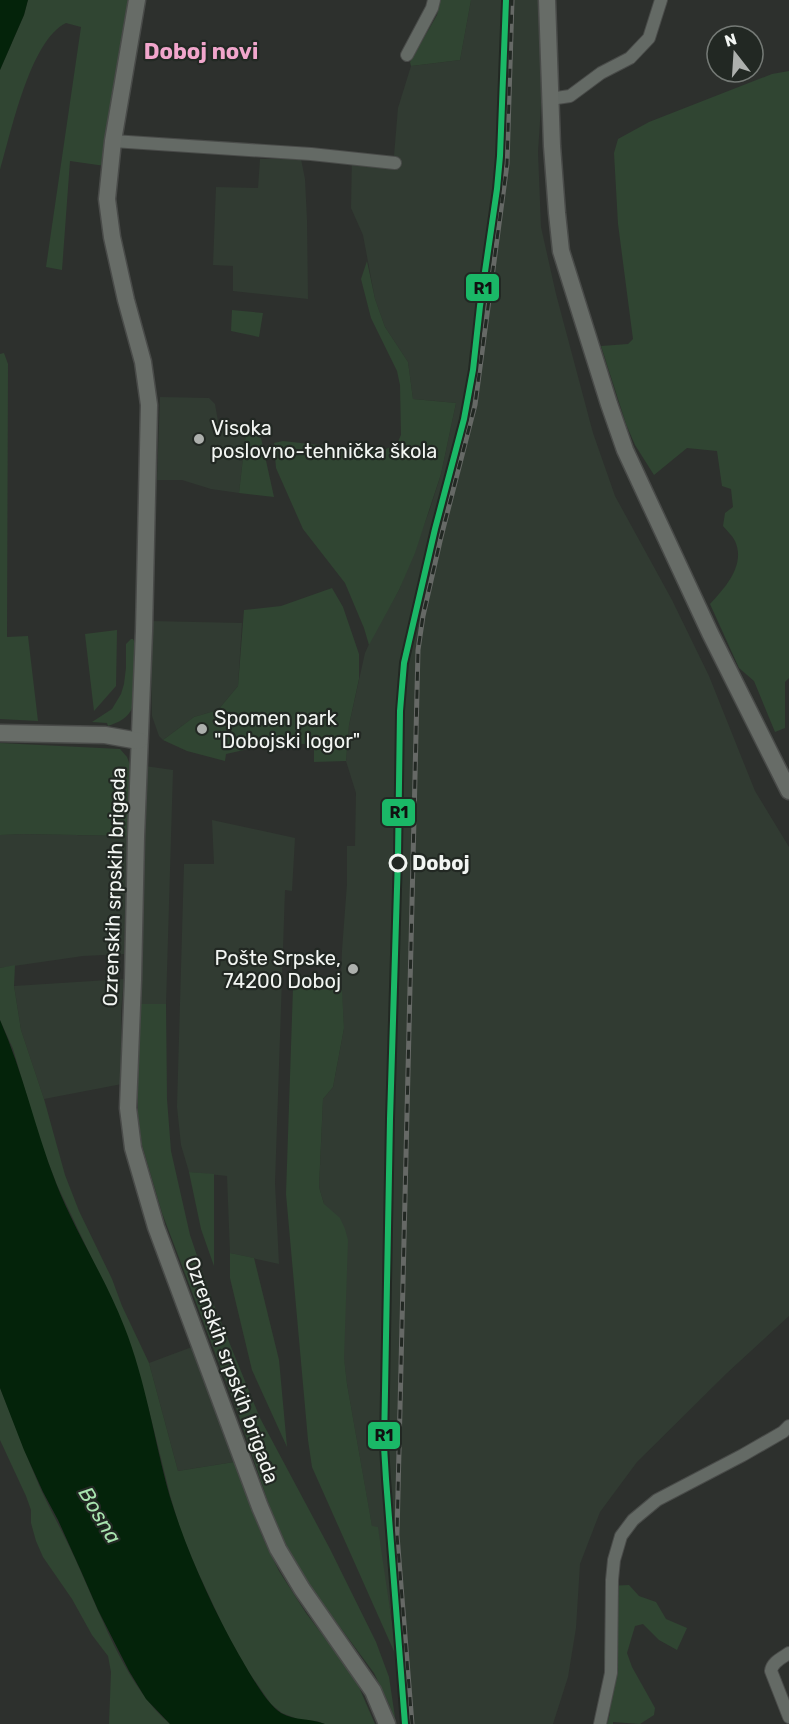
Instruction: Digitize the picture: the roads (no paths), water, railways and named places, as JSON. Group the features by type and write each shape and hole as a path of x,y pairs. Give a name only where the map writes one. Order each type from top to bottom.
{"main road":[{"name":"Ozrenskih srpskih brigada","path":"137,0 108,180 109,217 116,260 143,362 149,405 128,1108 133,1148 156,1227 260,1507 278,1549 302,1589 373,1691 387,1724"},
{"path":"547,0 550,99 561,251 625,450 710,633 789,791"},
{"path":"0,733 105,735 139,741"}],"street":[{"path":"407,55 434,0"},
{"path":"550,99 570,96 601,73 630,58 649,38 661,0"},
{"path":"113,141 311,154 395,164"},
{"path":"600,1724 611,1673 612,1580 614,1560 621,1536 633,1520 657,1500 787,1432"},
{"path":"789,1653 771,1667 789,1717"}],"water":[{"path":"0,0 28,0 24,15 0,70"},
{"name":"Bosna","path":"0,1020 16,1060 56,1183 116,1308 132,1347 170,1497 209,1598 239,1655 275,1709 286,1716 325,1724 170,1724 146,1699 129,1671 43,1492 0,1388"}],"railway":[{"path":"412,1724 397,1535 418,650 423,616 441,537 475,405 507,164 512,0"},
{"path":"390,1531 384,1446 398,856"}],"place":[{"name":"Visoka poslovno-tehnička škola","path":"199,439"},
{"name":"Spomen park \"Dobojski logor\"","path":"202,729"},
{"name":"Doboj","path":"398,863"},
{"name":"Pošte Srpske, 74200 Doboj","path":"353,969"}],"district":[{"name":"Doboj novi","path":"201,51"}]}
